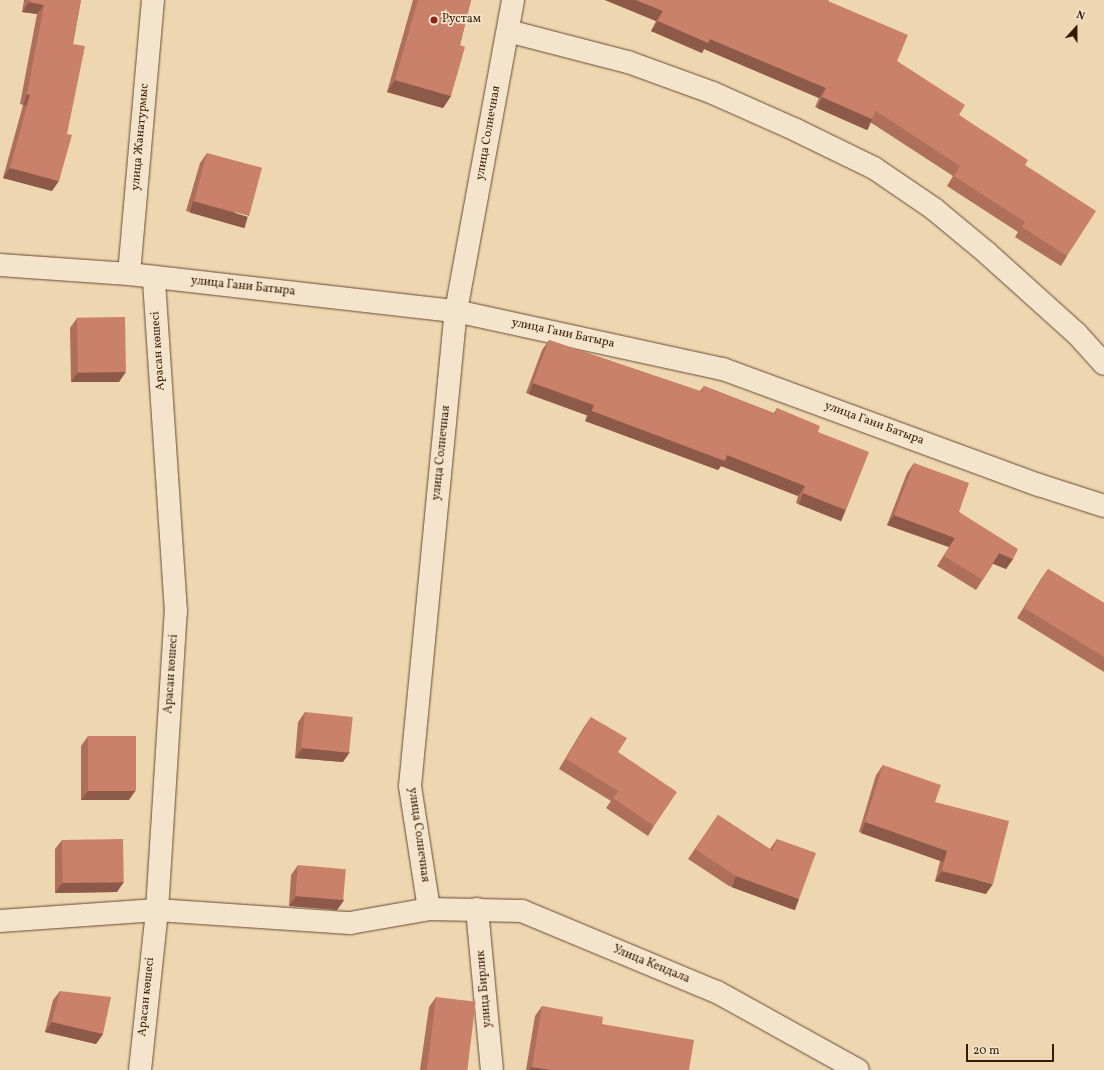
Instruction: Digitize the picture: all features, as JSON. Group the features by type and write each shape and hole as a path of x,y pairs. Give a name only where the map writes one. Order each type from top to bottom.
{"street":[{"name":"улица Жанатурмыс","path":"129,274 153,0"},
{"name":"улица Солнечная","path":"429,910 410,786 456,311 513,0"},
{"path":"508,31 628,62 713,93 796,130 874,168 934,209 987,253 1077,334 1104,364"},
{"name":"улица Гани Батыра","path":"0,265 129,274 456,311 723,369 1039,485 1104,506"},
{"name":"Арасан көшесі","path":"140,1070 157,910 176,612 154,277"},
{"name":"Улица Кендала","path":"0,921 157,910 350,922 429,910 477,908 522,912 717,992 858,1070"},
{"name":"улица Бирлик","path":"477,908 492,1070"}],"building":[{"path":"30,0 81,0 73,44 85,46 67,134 72,135 59,181 10,168 30,95 27,94 44,5 29,2"},
{"path":"418,0 471,0 460,45 465,47 451,96 395,80"},
{"path":"636,0 829,0 828,1 908,35 897,61 965,105 959,115 1028,160 1025,165 1096,211 1067,256 1022,227 1025,222 954,176 960,166 876,111 872,119 822,97 826,88 710,39 708,43 658,21 663,11"},
{"path":"207,153 262,168 249,216 194,201"},
{"path":"125,317 126,372 78,373 77,318"},
{"path":"549,340 702,392 704,386 775,414 777,408 820,426 818,432 869,452 846,510 803,493 805,486 727,455 725,461 592,411 594,405 533,383"},
{"path":"914,463 969,483 959,512 1018,549 1013,559 999,553 983,580 944,556 955,538 894,515"},
{"path":"1048,569 1104,603 1104,657 1024,608"},
{"path":"305,712 353,717 349,753 301,748"},
{"path":"591,717 627,738 618,752 677,792 654,826 613,798 618,791 566,759"},
{"path":"88,736 136,736 136,791 88,791"},
{"path":"883,765 941,785 935,802 1009,821 993,884 942,871 947,851 865,822"},
{"path":"718,815 772,851 777,839 816,853 799,899 736,876 695,849"},
{"path":"123,839 124,882 63,883 62,840"},
{"path":"298,865 346,869 343,900 295,896"},
{"path":"60,991 111,997 103,1034 52,1022"},
{"path":"436,997 476,1002 467,1070 427,1070"},
{"path":"542,1006 603,1017 602,1024 694,1040 689,1070 551,1070 532,1067"}],"place":[{"name":"Рустам","path":"434,20"}]}
